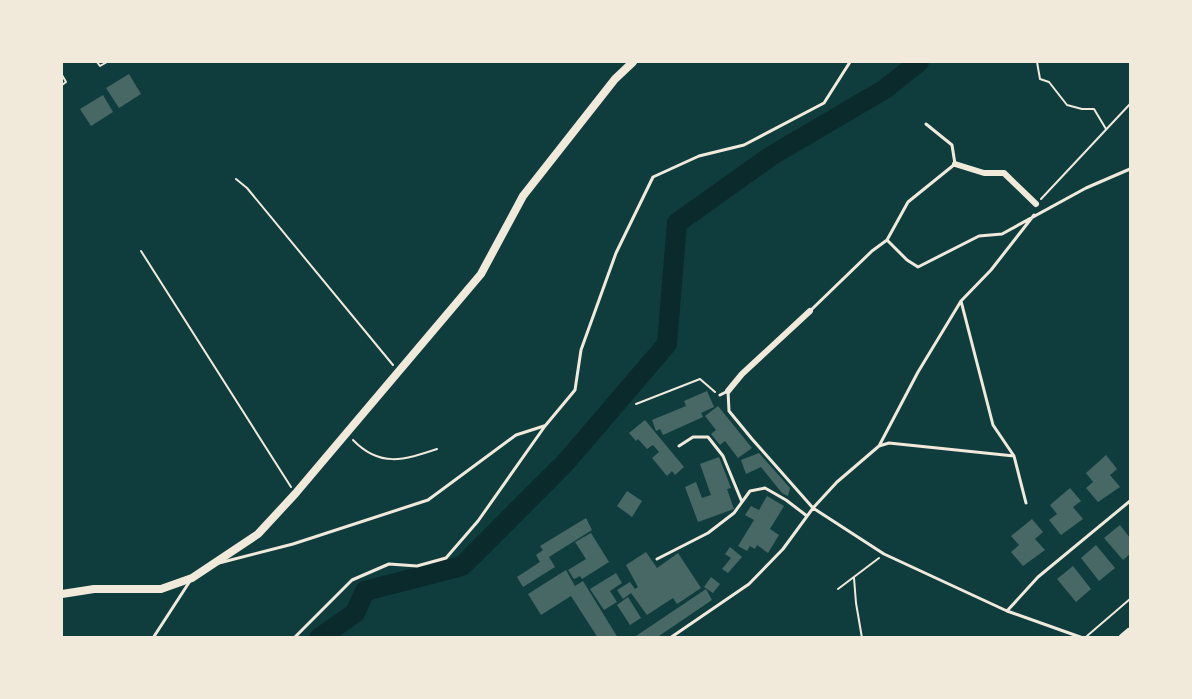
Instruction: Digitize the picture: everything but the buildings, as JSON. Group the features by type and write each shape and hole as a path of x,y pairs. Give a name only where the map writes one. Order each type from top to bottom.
{"main road":[{"path":"1123,638 1131,632"}],"street":[{"path":"62,594 94,589 161,589 192,578 258,534 347,434 481,274 523,196 615,80 633,62"},
{"path":"955,164 984,173 1004,173 1036,204"},
{"path":"728,391 742,374 810,311"}],"lane":[{"path":"294,638 352,579 388,564 417,566 446,558 478,521 545,426 575,390 581,350 616,253 653,177 699,156 744,145 824,103 850,62"},
{"path":"810,311 872,251 887,240 908,202 955,164 952,145 926,124"},
{"path":"887,240 907,260 918,267 979,236 992,233 1002,234 1086,188 1131,169"},
{"path":"670,638 749,584 783,549 813,508 837,482 879,446 918,372 961,301 991,270 1035,215"},
{"path":"961,301 993,425 1014,456 1026,502"},
{"path":"720,395 728,391 729,411 813,508 884,554 1007,611 1084,638"},
{"path":"213,564 293,544 428,500 516,435 545,426"},
{"path":"679,446 693,437 708,437 723,456 742,502"},
{"path":"879,446 889,443 1014,456"},
{"path":"657,559 708,533 734,513 750,491 765,488 807,516"},
{"path":"1007,611 1038,577 1131,501"},
{"path":"153,638 192,578"}],"path":[{"path":"97,62 100,66 107,62"},
{"path":"1037,62 1040,79 1049,82 1067,105 1094,109 1107,129"},
{"path":"62,75 66,82 62,85"},
{"path":"1036,204 1131,104"},
{"path":"236,179 247,188 399,372"},
{"path":"141,251 295,494"},
{"path":"636,404 700,379 720,395"},
{"path":"347,434 360,448 377,457 404,460 437,449"},
{"path":"838,590 884,554"},
{"path":"854,578 862,638"},
{"path":"1084,638 1131,599"}],"waterway":[{"path":"319,638 355,613 365,591 462,566 566,462 667,344 677,223 771,156 885,89 919,62"}]}
